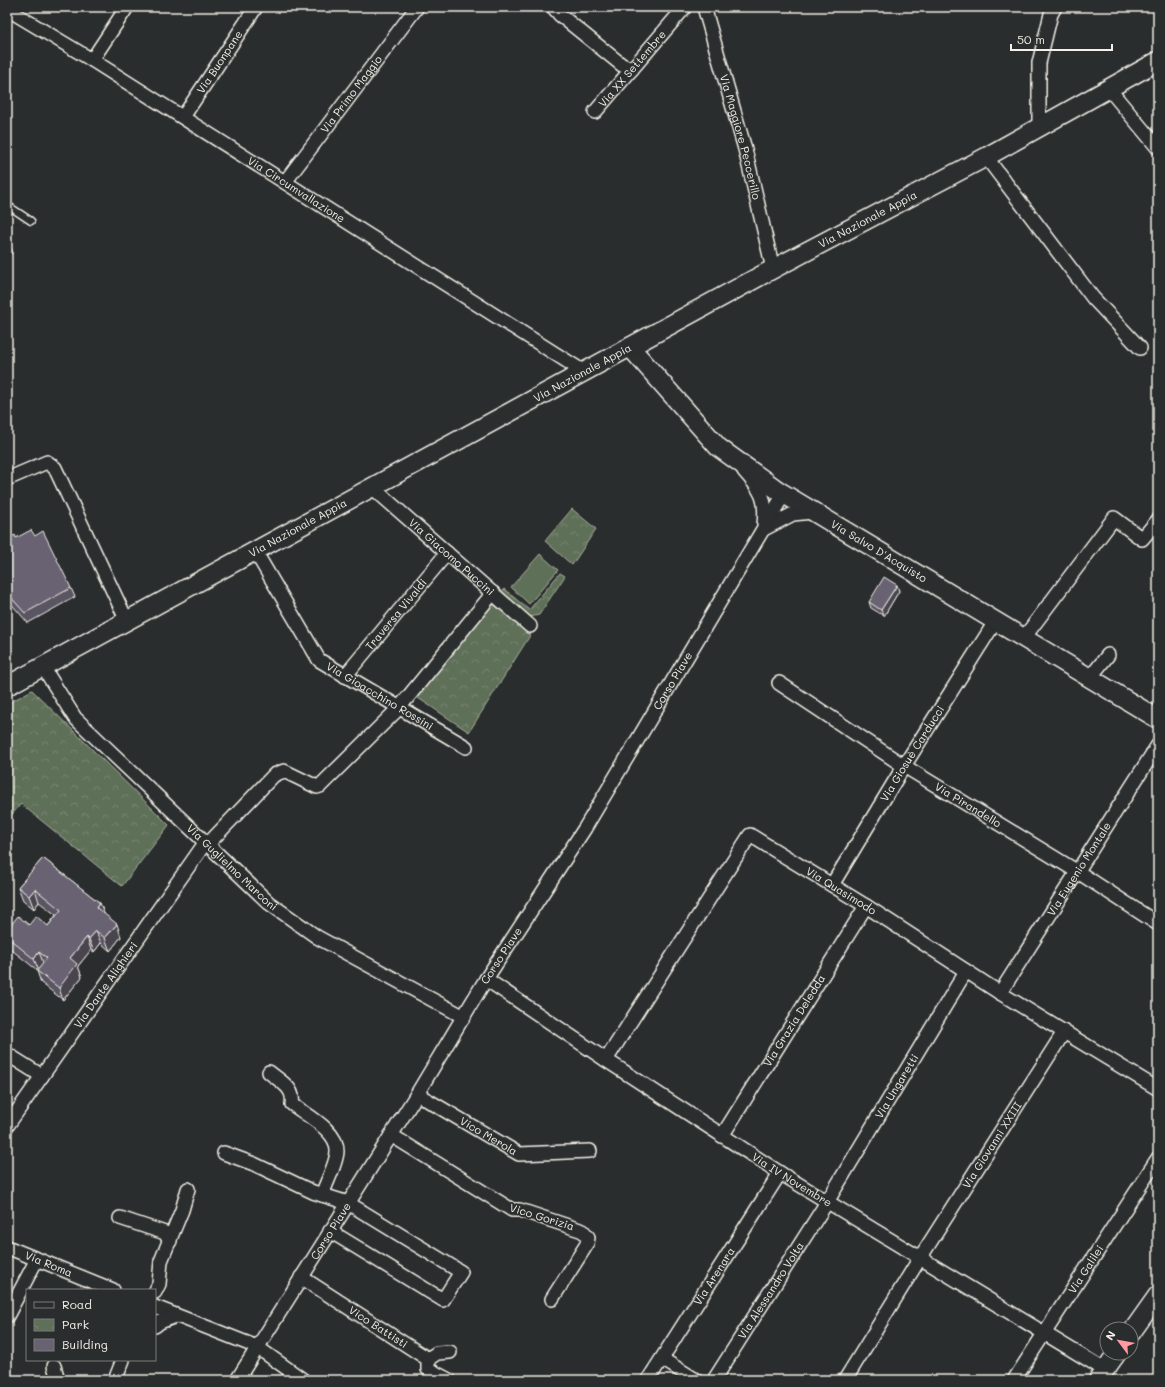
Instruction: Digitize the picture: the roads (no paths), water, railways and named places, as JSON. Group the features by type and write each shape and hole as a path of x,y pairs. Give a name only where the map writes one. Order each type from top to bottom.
{"main road":[{"name":"Via Nazionale Appia","path":"7,686 773,269 986,157 1158,61"},
{"name":"Via Salvo D'Acquisto","path":"630,347 718,447 784,494 994,622 1158,719"},
{"path":"1139,1322 1158,1295"},
{"path":"1102,1375 1112,1361"}],"street":[{"path":"92,60 127,7"},
{"name":"Via Buonpane","path":"184,117 256,7"},
{"name":"Via Primo Maggio","path":"285,182 417,7"},
{"path":"553,7 560,15 622,66 632,69"},
{"name":"Via XX Settembre","path":"594,112 685,7"},
{"name":"Via Maggiore Peccerillo","path":"704,7 745,149 773,269"},
{"path":"1039,128 1040,63 1051,14 1055,7"},
{"name":"Via Circumvallazione","path":"7,9 184,117 584,372"},
{"path":"1110,89 1158,148"},
{"path":"986,157 1093,298 1140,348"},
{"name":"Corso Piave","path":"732,457 762,496 766,508 763,530"},
{"path":"7,479 47,462 55,468 127,621"},
{"name":"Via Giacomo Puccini","path":"372,487 530,626"},
{"name":"Corso Piave","path":"237,1380 257,1346 391,1136 464,1017 486,978 585,828 784,494"},
{"path":"763,530 793,514 812,512"},
{"path":"1023,639 1114,518 1142,539 1158,520"},
{"name":"Via Gioacchino Rossini","path":"255,551 319,660 466,747"},
{"name":"Traversa Vivaldi","path":"345,676 447,553"},
{"path":"399,708 493,593"},
{"name":"Via Giosuè Carducci","path":"832,885 994,622"},
{"path":"1089,679 1108,655"},
{"name":"Via Guglielmo Marconi","path":"43,667 75,718 269,903 316,936 464,1017"},
{"name":"Via Pirandello","path":"779,683 904,766 1078,872 1158,924"},
{"name":"Via Dante Alighieri","path":"7,1126 206,844 274,775 284,772 317,787 399,708"},
{"name":"Via Eugenio Montale","path":"1000,992 1158,746"},
{"name":"Via Quasimodo","path":"606,1060 750,835 866,906 966,971 1158,1089"},
{"name":"Via Grazia Deledda","path":"722,1136 866,906"},
{"name":"Via Ungaretti","path":"827,1202 966,971"},
{"name":"Via IV Novembre","path":"486,978 606,1060 722,1136 827,1202 1045,1333 1102,1375"},
{"name":"Via Giovanni XXIII","path":"845,1380 920,1258 1064,1032"},
{"path":"7,1054 42,1076"},
{"path":"269,1072 292,1090 292,1104 329,1133 337,1145 337,1153 322,1195"},
{"name":"Vico Merola","path":"417,1094 519,1154 590,1151"},
{"name":"Vico Gorizia","path":"391,1136 512,1210 520,1210 583,1231 588,1236 587,1244 552,1299"},
{"path":"224,1153 254,1164 322,1195 348,1203 461,1272 443,1300 330,1231"},
{"name":"Via Galilei","path":"1014,1380 1158,1158"},
{"name":"Via Arenara","path":"648,1380 780,1173"},
{"path":"156,1290 159,1284 161,1261 170,1241 188,1189"},
{"name":"Via Alessandro Volta","path":"714,1380 827,1202"},
{"path":"120,1218 165,1233 170,1241"},
{"name":"Via Roma","path":"7,1247 111,1289"},
{"path":"7,1316 37,1259"},
{"name":"Vico Battisti","path":"301,1277 428,1359 428,1369 449,1380"},
{"path":"156,1307 257,1346 303,1380"},
{"path":"156,1325 160,1322 176,1316"},
{"path":"428,1359 437,1353 450,1352"},
{"path":"662,1359 696,1380"},
{"path":"115,1380 123,1361"},
{"path":"54,1366 57,1376 56,1380"}],"lane":[{"path":"7,205 31,221"}]}
